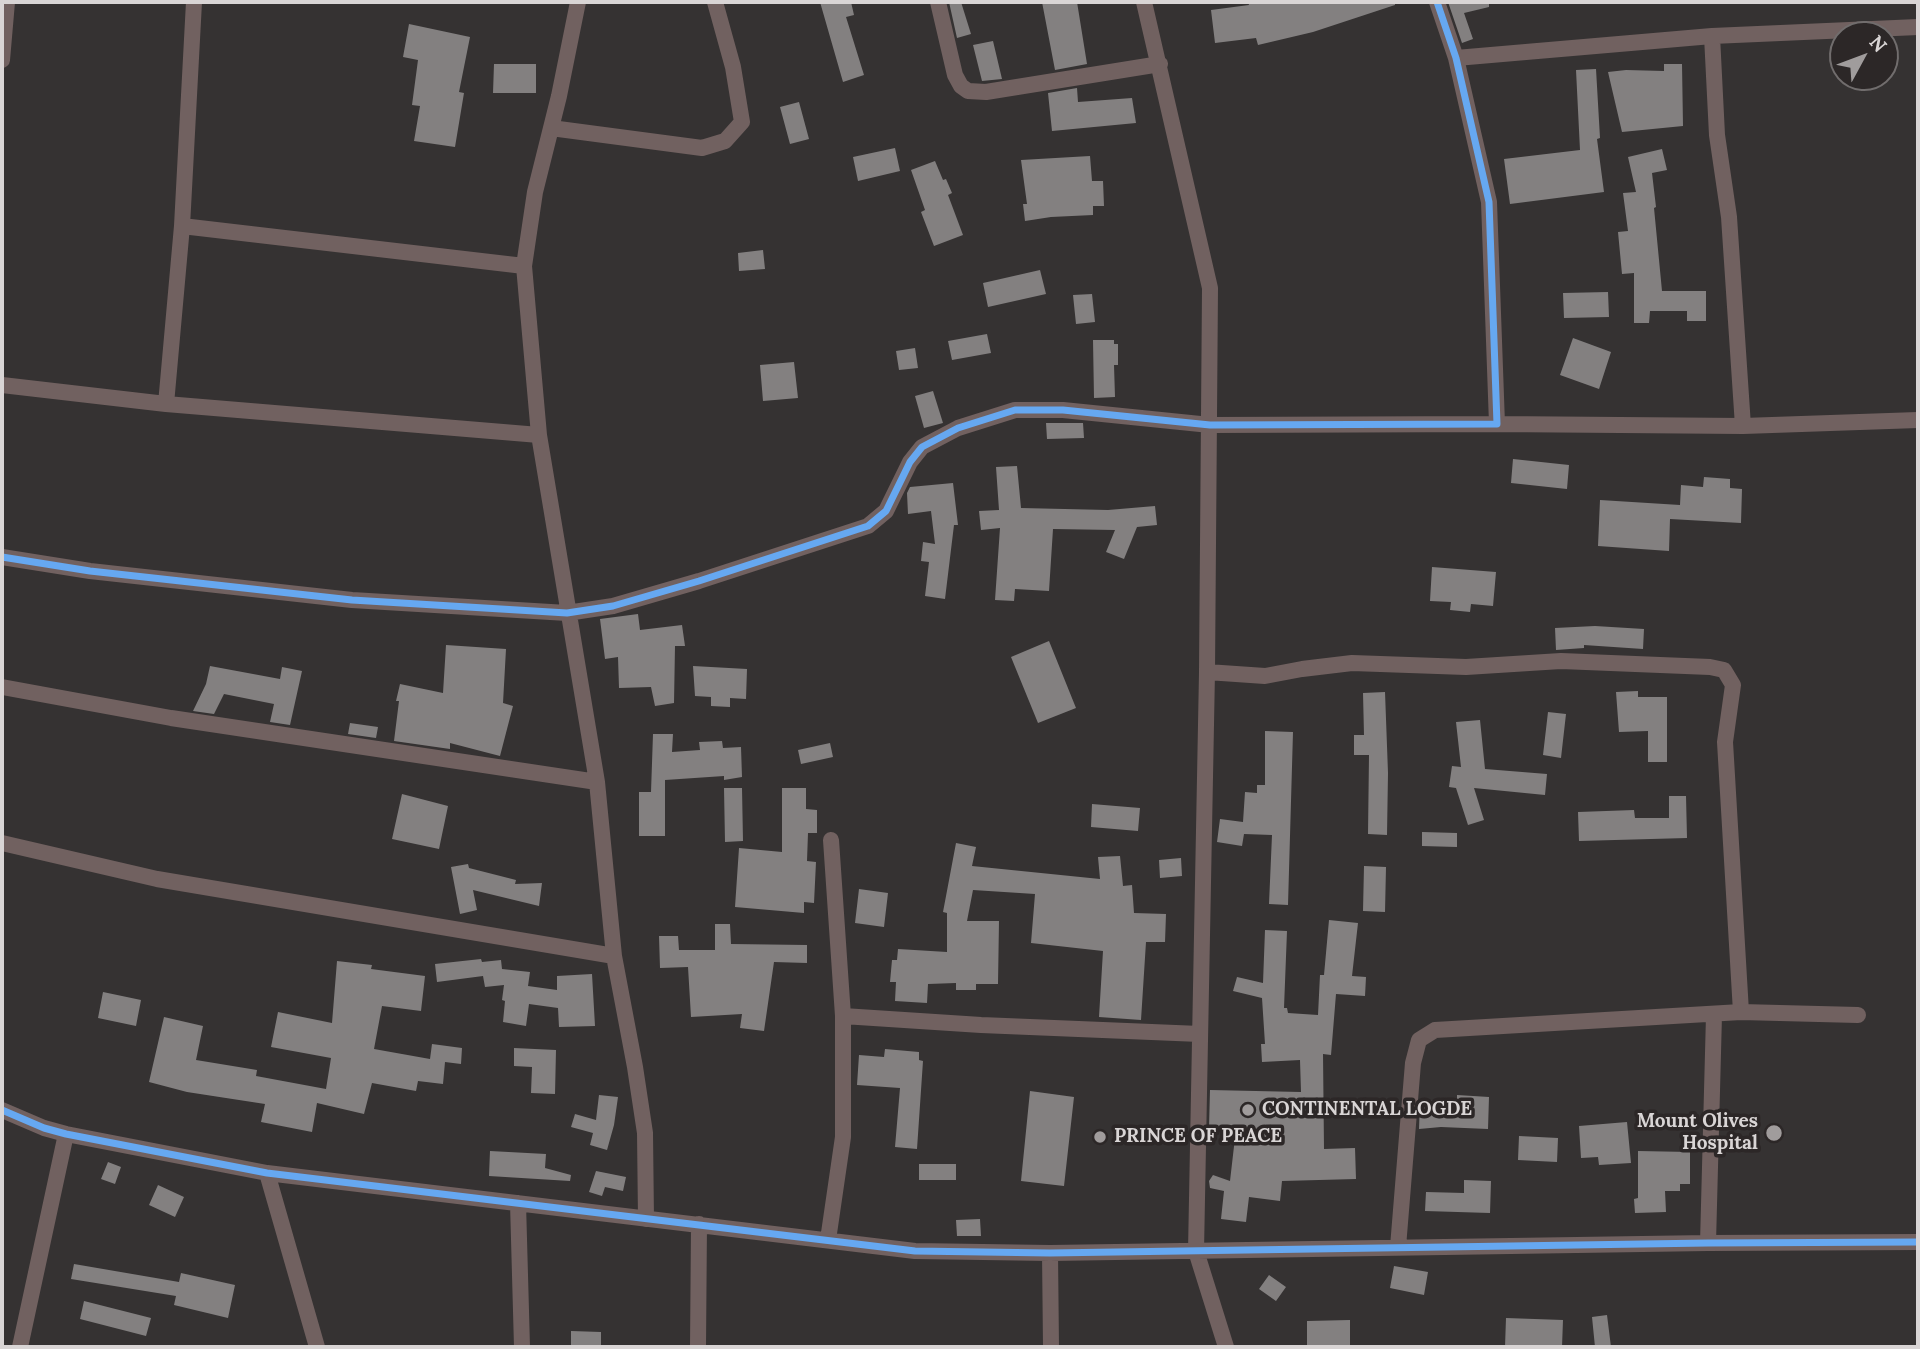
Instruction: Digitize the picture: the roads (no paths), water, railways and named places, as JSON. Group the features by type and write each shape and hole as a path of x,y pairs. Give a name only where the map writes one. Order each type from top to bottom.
{"street":[{"path":"2,60 6,2"},
{"path":"166,404 182,226 194,2"},
{"path":"578,2 535,192 524,266 539,435 597,782 614,956 645,1133 646,1219"},
{"path":"551,128 702,148 725,141 743,122 733,67 715,2"},
{"path":"938,2 955,75 961,86 968,91 986,92 1160,65"},
{"path":"1144,2 1210,288 1207,672 1196,1251 1226,1347"},
{"path":"1437,2 1455,58 1489,202 1497,424"},
{"path":"1455,58 1712,37 1918,27"},
{"path":"1712,37 1717,135 1729,217 1743,426"},
{"path":"182,226 524,266"},
{"path":"2,385 166,404 539,435"},
{"path":"2,557 90,571 352,600 567,613 613,606 868,526 886,511 910,462 922,447 958,428 1015,410 1063,410 1210,425 1743,426 1918,420"},
{"path":"1207,672 1265,676 1352,663 1466,667 1561,661 1710,667 1724,670 1734,685 1725,742 1741,1012"},
{"path":"2,687 171,718 597,782"},
{"path":"828,1240 843,1136 843,1016 831,840"},
{"path":"2,843 157,879 614,956"},
{"path":"1398,1247 1413,1063 1419,1041 1435,1030 1741,1012 1858,1015"},
{"path":"1708,1242 1714,1015"},
{"path":"843,1016 1200,1034"},
{"path":"4,1117 66,1134 267,1173 915,1251 1050,1253 1708,1242 1918,1242"},
{"path":"20,1347 66,1134"},
{"path":"267,1173 317,1347"},
{"path":"518,1202 522,1347"},
{"path":"698,1347 699,1224"},
{"path":"1050,1253 1051,1347"}],"place":[{"name":"CONTINENTAL LOGDE","path":"1248,1110"},
{"name":"Mount Olives Hospital","path":"1774,1133"},
{"name":"PRINCE OF PEACE","path":"1100,1137"}]}
